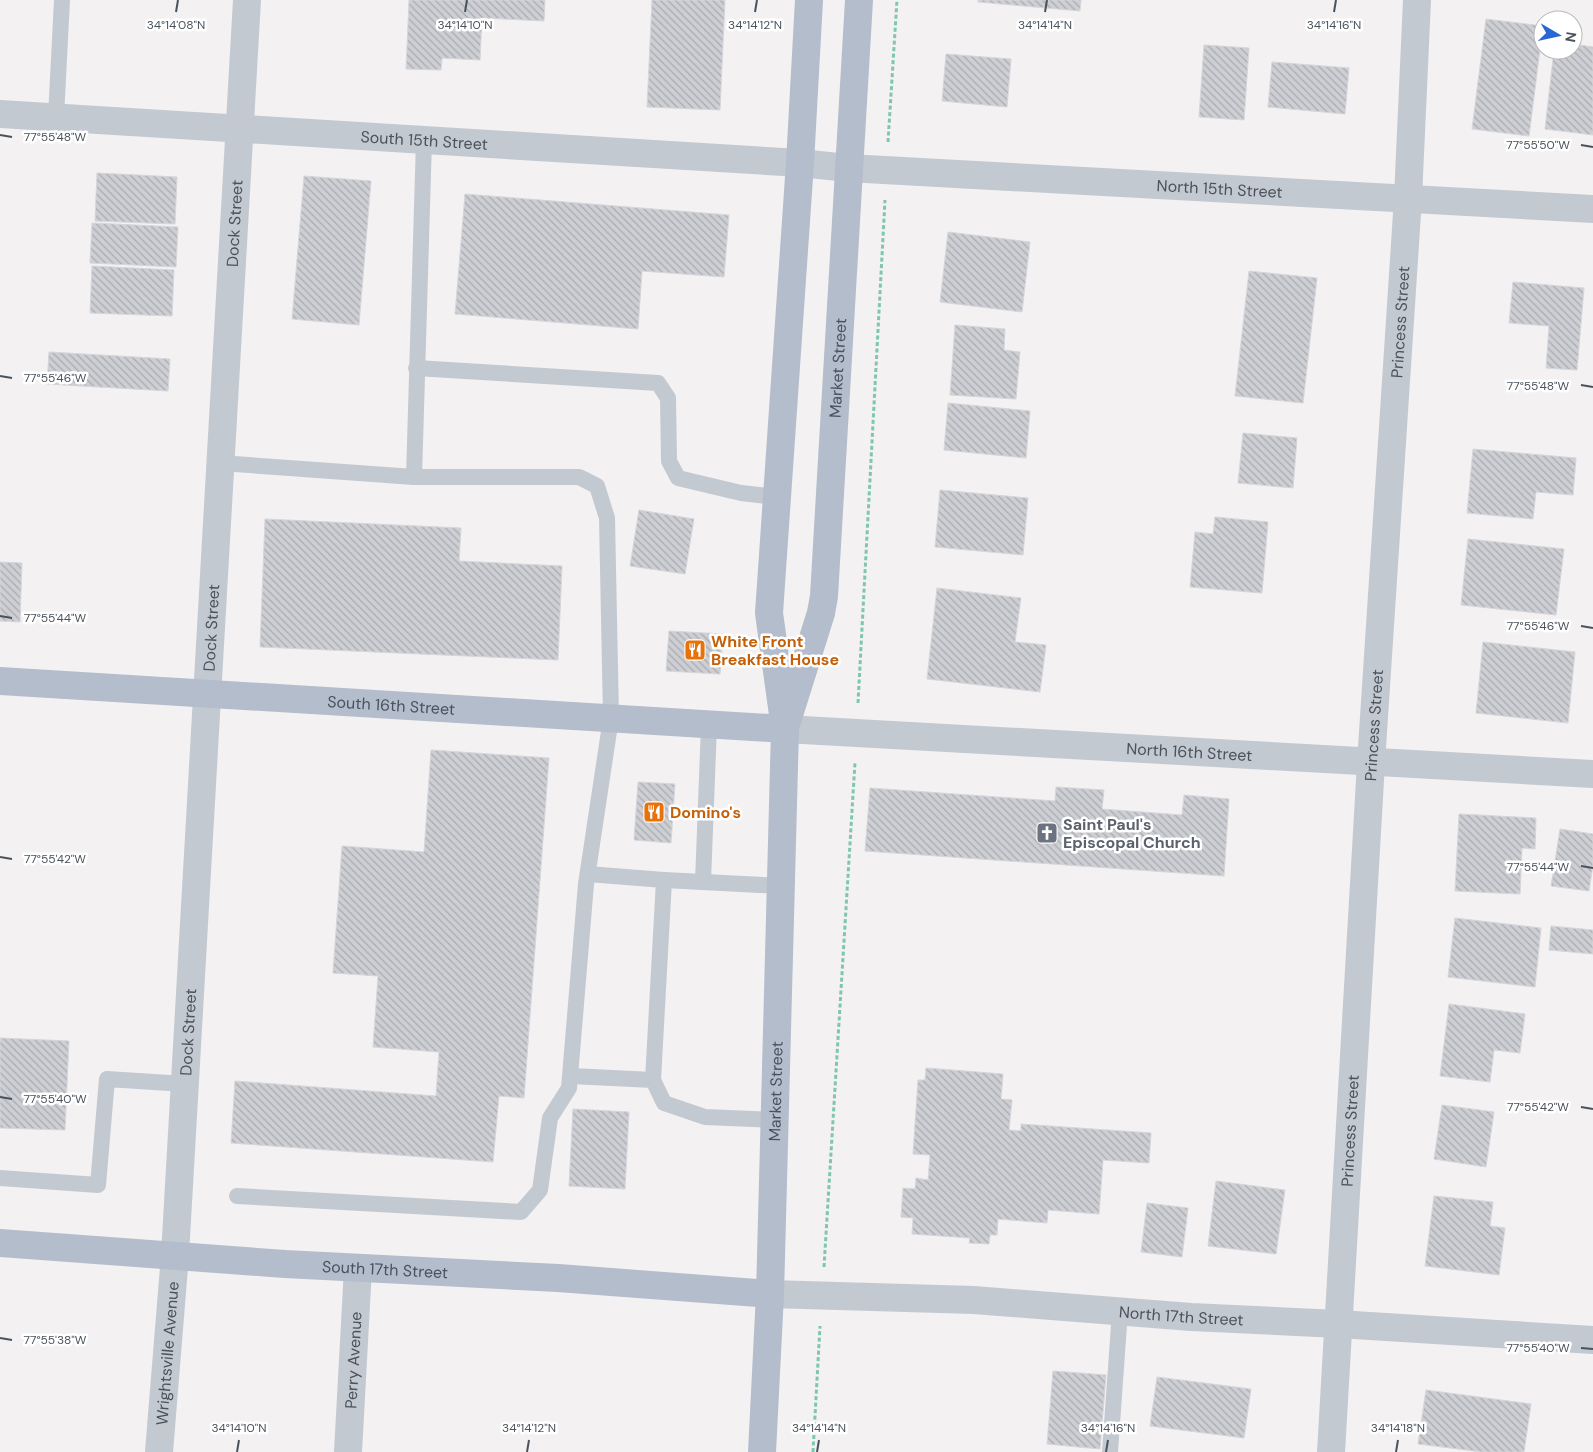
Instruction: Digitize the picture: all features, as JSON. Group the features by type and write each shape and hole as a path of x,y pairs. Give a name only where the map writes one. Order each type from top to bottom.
{"main road":[{"name":"Market Street","path":"762,1452 770,1294 784,730 768,613 800,163 809,0"},
{"name":"Market Street","path":"784,730 821,613 824,596 859,0"},
{"name":"South 16th Street","path":"0,681 784,730"},
{"name":"South 17th Street","path":"0,1243 358,1268 558,1278 770,1294"}],"street":[{"name":"Dock Street","path":"175,1255 247,0"},
{"name":"Princess Street","path":"1331,1452 1408,198 1417,0"},
{"name":"South 15th Street","path":"0,114 800,163 848,168"},
{"name":"North 15th Street","path":"848,168 1593,209"},
{"name":"North 16th Street","path":"784,730 1593,774"},
{"name":"Wrightsville Avenue","path":"159,1452 175,1255"},
{"name":"Perry Avenue","path":"348,1452 358,1268"},
{"name":"North 17th Street","path":"770,1294 974,1300 1192,1316 1593,1340"}],"lane":[{"path":"56,117 62,0"},
{"path":"414,477 424,140"},
{"path":"416,368 658,382 668,398 669,461 678,478 741,493 776,497"},
{"path":"220,463 414,477 579,476 597,486 607,518 611,718 588,874 571,1076 569,1088 550,1118 540,1190 522,1212 237,1196"},
{"path":"704,882 709,725"},
{"path":"588,874 781,886"},
{"path":"664,880 653,1080 664,1103 705,1117 775,1120"},
{"path":"571,1076 653,1080"},
{"path":"0,1178 98,1185 107,1079 185,1084"},
{"path":"1110,1452 1120,1311"}],"building":[{"path":"409,0 545,0 544,21 482,18 480,60 442,58 441,70 406,69"},
{"path":"652,0 725,0 720,110 647,107"},
{"path":"978,0 1081,0 1080,11 978,2"},
{"path":"1486,19 1533,25 1533,60 1539,60 1529,136 1472,129"},
{"path":"1204,45 1249,48 1244,120 1199,117"},
{"path":"1583,46 1593,47 1593,135 1545,129 1553,60 1583,60"},
{"path":"946,54 1011,59 1007,107 942,101"},
{"path":"1272,62 1349,68 1345,114 1268,107"},
{"path":"97,173 177,177 175,224 95,221"},
{"path":"304,176 371,181 359,325 292,319"},
{"path":"465,194 729,215 724,277 642,271 638,329 455,314"},
{"path":"92,223 178,227 176,267 90,263"},
{"path":"948,232 1030,242 1022,312 940,302"},
{"path":"92,266 174,270 172,316 90,313"},
{"path":"1249,271 1317,278 1303,403 1235,396"},
{"path":"1513,282 1584,288 1577,370 1546,368 1549,326 1509,323"},
{"path":"955,325 1005,329 1004,350 1020,352 1016,399 950,395"},
{"path":"49,352 170,359 168,391 47,384"},
{"path":"948,403 1030,411 1026,458 944,450"},
{"path":"1243,433 1297,438 1293,488 1238,483"},
{"path":"1473,449 1576,458 1573,495 1536,492 1533,519 1467,513"},
{"path":"940,490 1028,498 1023,555 935,547"},
{"path":"639,510 694,519 685,574 630,566"},
{"path":"1215,517 1268,522 1262,593 1190,587 1195,532 1213,534"},
{"path":"265,519 461,528 459,561 562,566 558,660 260,647"},
{"path":"1468,539 1564,549 1556,615 1461,605"},
{"path":"0,562 22,563 20,622 0,621"},
{"path":"937,588 1021,598 1015,642 1046,645 1040,692 927,679"},
{"path":"669,631 723,634 720,674 666,671"},
{"path":"1483,642 1575,652 1568,723 1476,713"},
{"path":"431,750 549,758 524,1098 499,1096 493,1162 231,1143 235,1081 436,1096 439,1052 373,1047 378,976 333,973 342,846 424,852"},
{"name":"Domino's","path":"638,782 675,784 671,843 634,840"},
{"name":"Saint Paul's Episcopal Church","path":"1056,787 1104,790 1102,809 1182,815 1184,795 1229,799 1224,876 865,851 870,788 1055,801"},
{"path":"1459,814 1536,818 1535,849 1522,848 1520,894 1455,891"},
{"path":"1560,829 1593,834 1593,865 1589,891 1551,886"},
{"path":"1455,918 1541,928 1535,987 1448,977"},
{"path":"1551,926 1593,930 1593,954 1549,950"},
{"path":"1449,1004 1525,1014 1520,1053 1494,1050 1490,1082 1440,1076"},
{"path":"0,1038 69,1041 65,1130 0,1128"},
{"path":"926,1068 1003,1074 1001,1099 1012,1100 1009,1130 1021,1131 1021,1124 1151,1133 1149,1163 1103,1160 1099,1214 1048,1210 1047,1223 998,1219 997,1235 990,1235 989,1244 969,1243 970,1238 912,1234 913,1218 901,1217 903,1188 915,1189 916,1178 928,1180 930,1155 913,1154 918,1080 925,1080"},
{"path":"1442,1105 1494,1112 1486,1167 1434,1159"},
{"path":"573,1109 629,1112 625,1189 569,1186"},
{"path":"1216,1181 1285,1190 1276,1254 1208,1246"},
{"path":"1434,1196 1493,1202 1490,1226 1505,1228 1499,1275 1425,1266"},
{"path":"1147,1203 1188,1208 1182,1257 1141,1252"},
{"path":"1053,1371 1106,1375 1100,1449 1047,1444"},
{"path":"1157,1377 1251,1389 1244,1438 1150,1426"},
{"path":"1426,1390 1531,1404 1524,1452 1482,1452 1418,1444"}],"place":[{"name":"White Front Breakfast House","path":"695,650"},
{"name":"Domino's","path":"654,812"},
{"name":"Saint Paul's Episcopal Church","path":"1047,833"}]}
